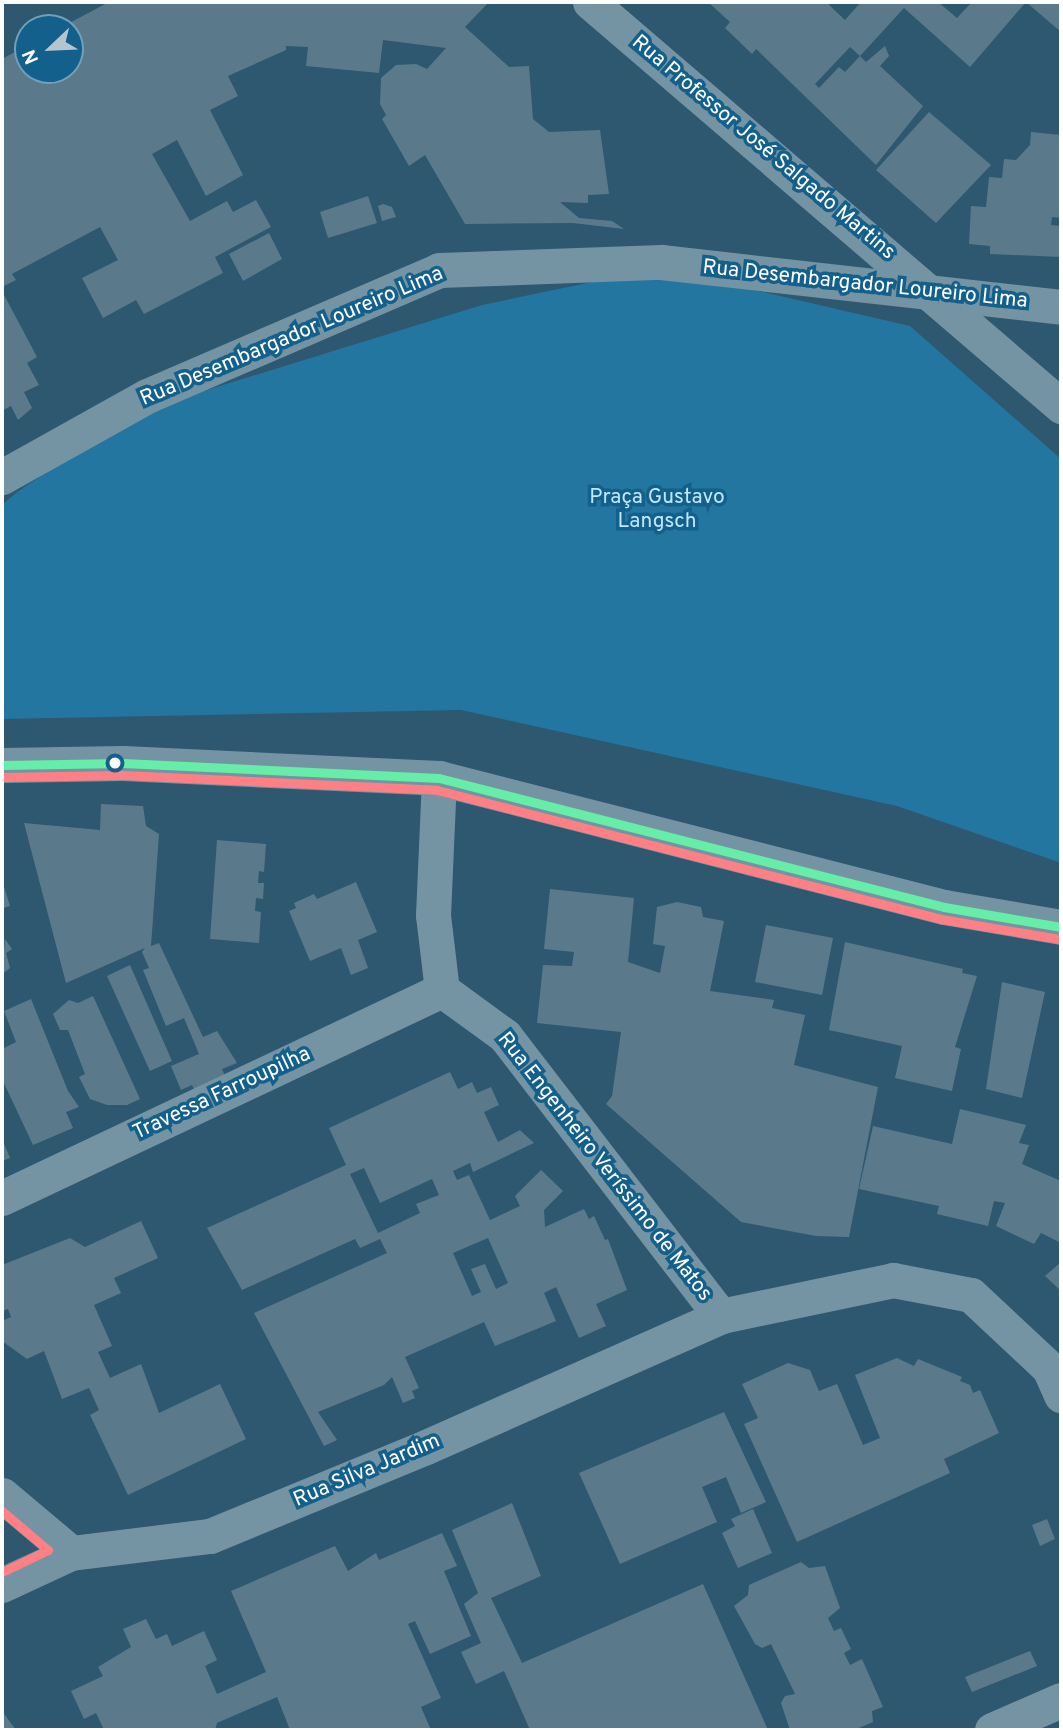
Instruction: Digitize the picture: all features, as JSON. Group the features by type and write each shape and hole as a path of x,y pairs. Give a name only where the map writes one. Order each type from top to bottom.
{"street":[{"name":"Rua Professor José Salgado Martins","path":"590,2 933,292 1061,406"},
{"name":"Rua Desembargador Loureiro Lima","path":"2,478 147,396 439,270 661,262 1061,307"},
{"path":"2,765 123,763 439,778 944,907 1061,927"},
{"path":"439,778 433,915 442,990"},
{"name":"Travessa Farroupilha","path":"2,1198 442,990"},
{"name":"Rua Engenheiro Veríssimo de Matos","path":"442,990 505,1036 720,1316 893,1280 971,1295 1049,1368 1061,1395"},
{"name":"Rua Silva Jardim","path":"2,1584 71,1553 210,1536 426,1447 720,1316"},
{"path":"2,1495 71,1553"},
{"path":"992,1730 1061,1700"}],"green space":[{"name":"Praça Gustavo Langsch","path":"659,268 910,326 1061,459 1061,863 897,806 461,710 2,719 2,505 17,492 142,410 482,305"}],"building":[{"path":"109,2 489,2 465,27 509,67 529,66 533,119 549,132 600,130 609,194 588,195 588,203 560,202 579,218 612,221 624,229 573,223 465,224 425,155 409,166 382,119 386,115 380,104 381,78 396,65 416,64 427,69 446,48 383,40 379,73 306,66 308,47 286,46 286,50 228,76 238,96 210,110 243,175 206,196 177,140 152,154 190,221 227,201 233,212 256,200 271,227 215,257 223,273 144,314 136,300 103,318 82,278 118,260 100,227 12,274 16,280 2,287 2,59 14,53 14,84 84,84 84,15"},
{"path":"708,2 826,2 845,20 861,2 938,2 957,18 972,2 1026,2 970,67 904,8 860,56 866,62 885,46 889,56 880,66 923,106 876,165 756,49 752,54 725,28 730,22","holes":["850,47 860,56 845,72 839,67 819,88 815,84"]},
{"path":"1026,2 1061,2 1061,32"},
{"path":"929,112 991,165 936,223 876,170"},
{"path":"1031,132 1061,135 1061,218 1052,217 1051,225 1061,226 1061,257 990,254 990,246 969,244 971,206 986,207 989,177 1002,178 1004,159 1016,160 1030,145"},
{"path":"368,196 377,223 328,238 320,212"},
{"path":"383,204 392,207 396,217 382,221 378,206"},
{"path":"269,233 282,259 243,281 229,254"},
{"path":"2,291 37,357 27,363 39,385 24,392 32,408 18,420 11,406 2,411"},
{"path":"101,804 143,806 146,826 159,834 151,946 159,943 203,1037 217,1031 237,1063 222,1069 227,1081 196,1094 192,1085 181,1090 171,1066 199,1054 184,1018 166,1026 143,970 149,968 142,952 145,948 66,983 24,823 100,830"},
{"path":"217,840 266,844 264,872 259,871 258,883 264,883 263,899 256,898 255,911 261,912 259,943 210,939"},
{"path":"2,880 10,906 2,908"},
{"path":"356,882 377,932 358,940 368,968 351,975 341,948 310,961 289,911 296,908 294,903 314,894 317,899"},
{"path":"550,889 634,898 628,962 660,973 665,946 653,944 657,907 677,902 701,907 703,917 724,921 710,991 774,1000 772,1008 805,1015 794,1065 878,1087 849,1237 816,1236 741,1222 606,1104 612,1096 621,1032 537,1023 543,965 572,966 574,952 544,949"},
{"path":"766,925 833,938 822,995 755,982"},
{"path":"5,939 12,949 6,953 10,968 2,974"},
{"path":"845,942 963,969 962,973 977,976 955,1047 961,1049 952,1091 895,1078 902,1046 829,1030"},
{"path":"130,965 172,1061 150,1071 107,976"},
{"path":"1002,982 1045,992 1022,1098 986,1089"},
{"path":"93,996 140,1099 127,1105 107,1105 90,1099 79,1077 85,1074 68,1030 60,1030 53,1014 69,1000 78,1003"},
{"path":"31,999 68,1091 79,1107 66,1112 73,1128 33,1145 2,1079 2,1049 16,1042 4,1011"},
{"path":"450,1072 458,1089 472,1082 477,1093 491,1087 499,1105 484,1112 498,1142 520,1130 534,1143 473,1172 470,1163 453,1171 457,1180 469,1175 490,1220 520,1206 515,1196 541,1170 563,1191 544,1210 545,1227 584,1209 589,1219 594,1216 605,1240 608,1239 627,1290 596,1304 606,1326 579,1338 556,1287 544,1293 556,1321 495,1346 484,1322 405,1357 419,1388 412,1391 415,1398 403,1403 392,1377 384,1385 318,1412 337,1440 324,1446 254,1313 387,1253 380,1239 360,1248 355,1239 242,1290 207,1228 346,1165 329,1128","holes":["364,1168 380,1203 432,1179 439,1195 416,1204 420,1213 378,1233 350,1174","488,1238 508,1283 496,1289 485,1264 471,1269 481,1292 472,1296 453,1253"]},
{"path":"960,1109 1026,1125 1019,1143 1029,1145 1022,1164 1061,1181 1061,1243 1041,1233 1034,1244 996,1226 1005,1203 994,1201 988,1226 937,1214 939,1206 859,1189 873,1126 952,1144"},
{"path":"2,1139 10,1158 2,1161"},
{"path":"141,1221 158,1258 114,1278 121,1293 94,1305 112,1346 98,1352 110,1378 141,1364 159,1413 220,1384 246,1439 128,1495 90,1415 99,1410 89,1388 62,1399 44,1351 27,1359 2,1341 2,1321 11,1317 8,1309 2,1311 2,1265 70,1238 85,1247"},
{"path":"1061,1262 1061,1291 1045,1276"},
{"path":"897,1358 914,1366 918,1359 962,1377 960,1381 970,1385 973,1393 980,1390 999,1433 944,1459 950,1473 797,1542 744,1424 758,1418 742,1384 788,1363 810,1370 819,1391 837,1384 863,1445 880,1438 855,1375"},
{"path":"724,1412 766,1502 741,1513 726,1477 702,1487 717,1522 620,1564 579,1473"},
{"path":"512,1503 541,1576 491,1598 522,1663 703,1584 768,1730 530,1730 504,1671 476,1684 461,1652 481,1643 464,1604 478,1593 452,1530"},
{"path":"753,1509 772,1553 738,1568 722,1533 735,1526 731,1519"},
{"path":"1047,1519 1055,1539 1040,1546 1032,1525"},
{"path":"442,1533 457,1566 444,1571 471,1636 430,1654 415,1621 408,1624 441,1698 421,1707 431,1730 290,1730 277,1697 217,1723 215,1730 104,1730 96,1713 84,1719 71,1691 103,1676 98,1667 131,1647 123,1629 146,1619 156,1639 167,1634 172,1646 204,1631 217,1660 205,1666 217,1694 266,1672 231,1591 335,1546 348,1571 376,1553 379,1560"},
{"path":"801,1562 809,1568 825,1566 840,1608 828,1618 834,1631 841,1628 851,1649 844,1653 850,1665 862,1659 883,1707 872,1711 873,1722 854,1730 790,1730 781,1703 785,1696 795,1694 771,1644 762,1648 755,1644 734,1606 748,1595 749,1585"},
{"path":"1030,1651 1037,1666 972,1692 965,1677"},
{"path":"2,1711 16,1730 2,1730"}],"transit line":[{"path":"2,765 123,763 439,778 944,907 1061,927"},
{"path":"2,777 123,775 437,790 941,919 1059,939"},
{"path":"2,1511 48,1550 2,1572"}]}
